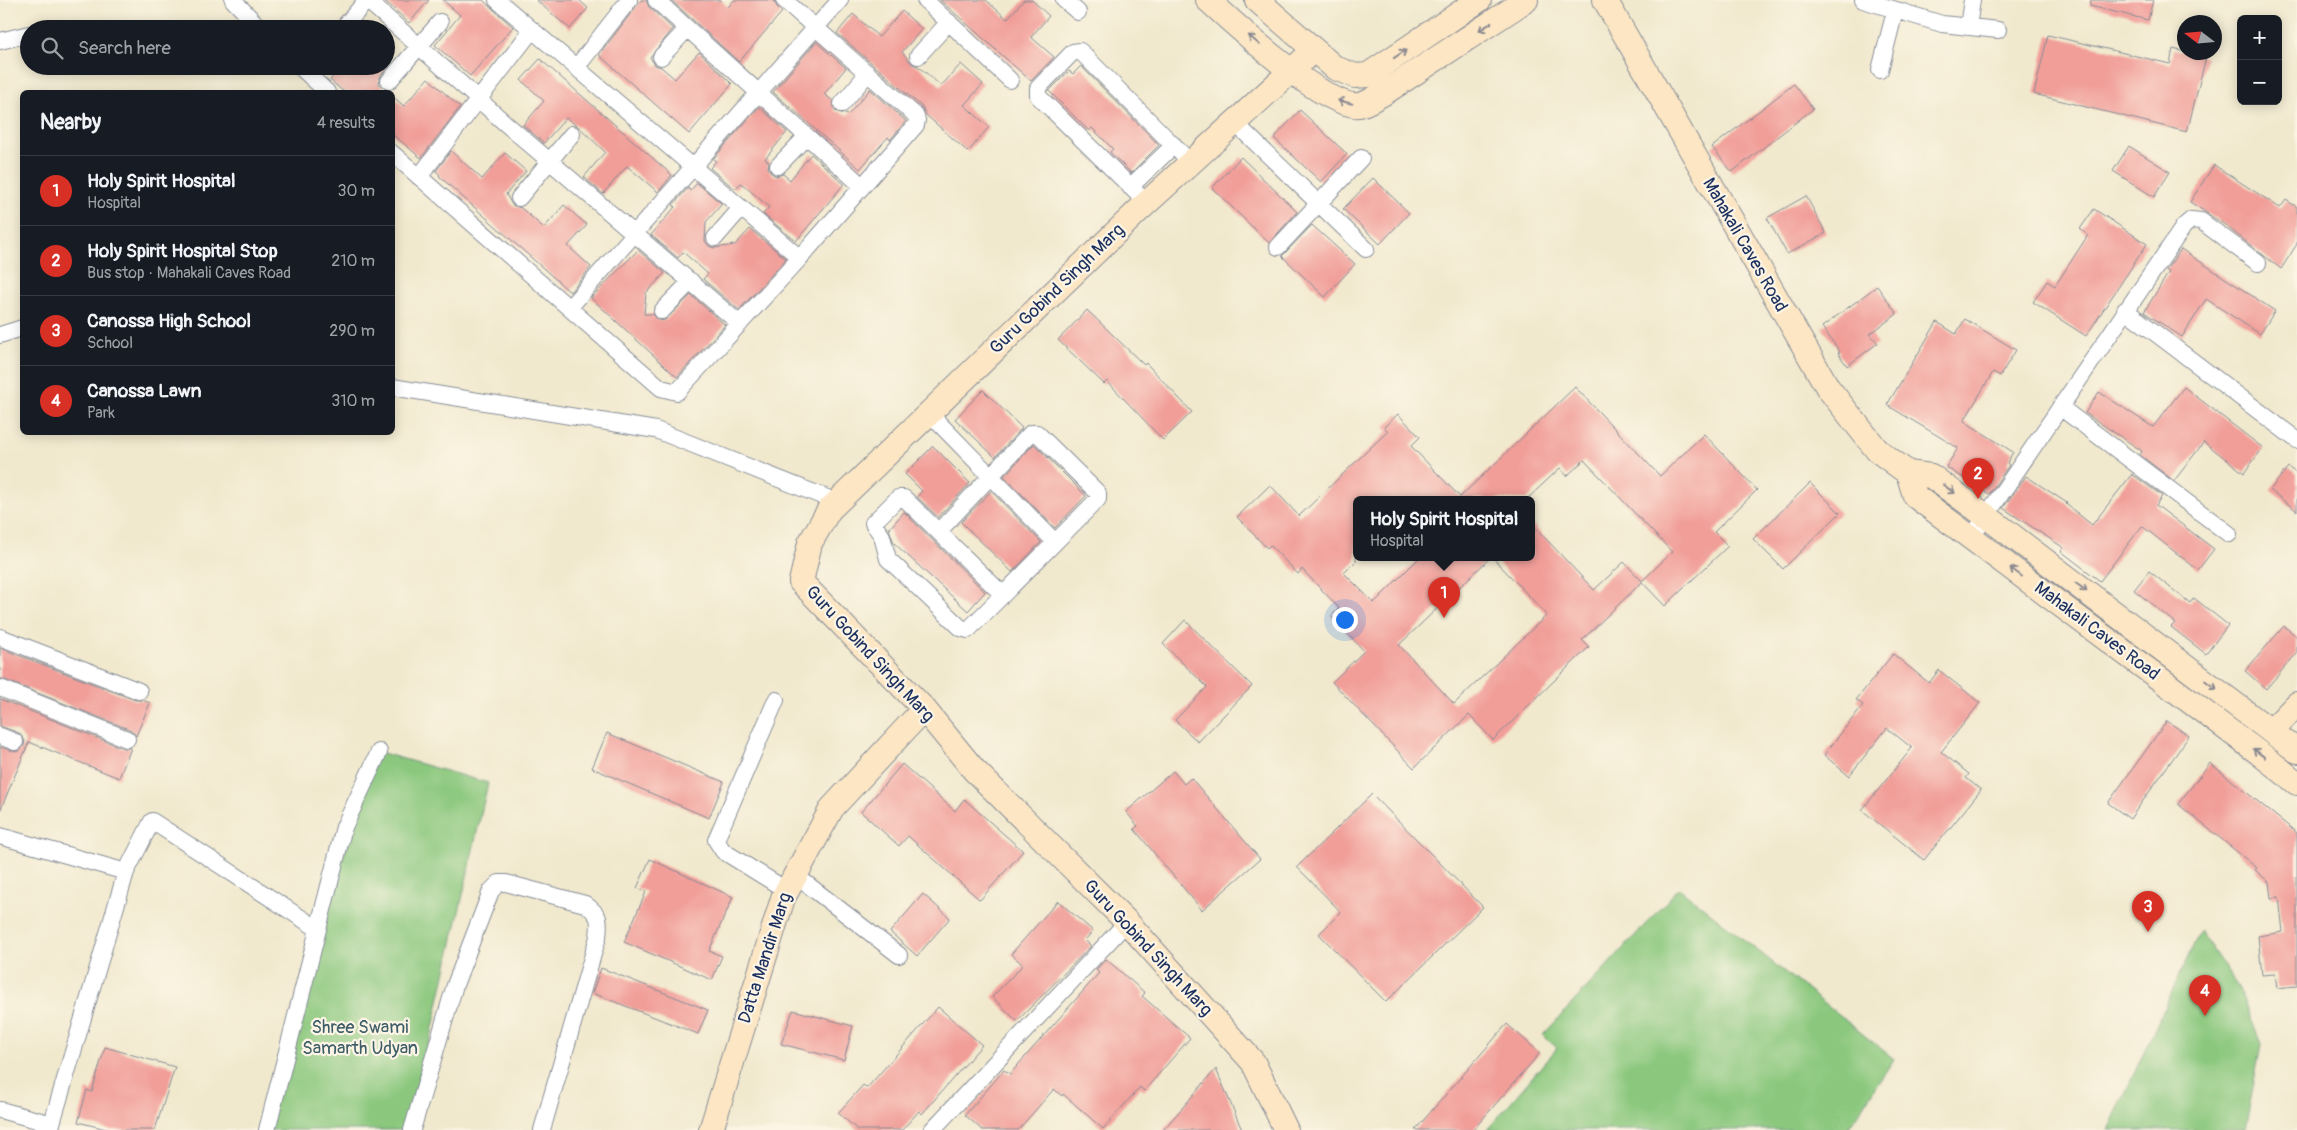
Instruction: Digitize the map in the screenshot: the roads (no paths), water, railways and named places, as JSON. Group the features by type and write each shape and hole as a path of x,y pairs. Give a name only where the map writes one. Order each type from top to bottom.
{"main road":[{"path":"1208,0 1262,48 1327,95 1339,101 1359,105 1384,93 1526,0"},
{"path":"1257,0 1335,68 1355,76 1368,75 1479,0"},
{"name":"Mahakali Caves Road","path":"1605,0 1828,388 1877,450 1908,472 1931,476 2297,751"},
{"name":"Guru Gobind Singh Marg","path":"1286,1130 1254,1062 1127,922 974,770 924,709 802,582 810,542 829,510 929,413 1139,195 1191,163 1314,50"},
{"name":"Mahakali Caves Road","path":"1908,472 1915,496 2297,783"},
{"path":"2271,731 2297,704"},
{"name":"Datta Mandir Marg","path":"711,1130 791,883 832,808 924,709"}],"street":[{"path":"233,0 253,20"},
{"path":"350,20 367,0 390,20"},
{"path":"497,0 800,258"},
{"path":"576,68 629,0"},
{"path":"656,0 862,186"},
{"path":"395,156 661,388 671,392 681,389 800,258 916,125 915,115 784,0"},
{"path":"569,308 840,0"},
{"path":"925,0 1010,80"},
{"path":"1064,0 1078,12"},
{"path":"1863,0 1942,24 1998,30"},
{"path":"1968,26 1972,0"},
{"path":"1880,70 1895,11"},
{"path":"395,75 440,22"},
{"path":"918,56 949,22"},
{"path":"395,25 740,324"},
{"path":"661,57 688,29"},
{"path":"419,177 532,30"},
{"path":"0,41 20,36"},
{"path":"1174,145 1139,195 1038,96 1038,88 1073,52 1080,51 1174,145 1191,163"},
{"path":"842,104 868,73"},
{"path":"311,75 325,90"},
{"path":"389,82 395,75"},
{"path":"1235,123 1366,249"},
{"path":"519,198 572,134"},
{"path":"778,166 807,136"},
{"path":"1278,247 1361,158"},
{"path":"715,238 741,208"},
{"path":"1971,538 2184,226 2191,220 2201,221 2258,262"},
{"path":"662,311 691,281"},
{"path":"2125,310 2297,440"},
{"path":"0,335 20,329"},
{"path":"395,387 656,430 837,502"},
{"path":"2060,407 2229,534"},
{"path":"929,413 1055,542"},
{"path":"939,531 1031,433 1036,432 1098,493 1098,499 1055,542 1003,595 969,629 963,630 886,557 882,536 873,523 898,498 902,497 1003,595"},
{"path":"0,637 139,691"},
{"path":"0,688 127,739"},
{"path":"776,700 716,840 723,851 791,883 899,956"},
{"path":"267,1130 344,827 379,752"},
{"path":"0,1110 51,1127 126,872 152,821 318,929"},
{"path":"0,836 126,872"},
{"path":"412,1130 455,985 488,898 499,883 506,883 585,904 596,912 599,922 598,937 542,1130"},
{"path":"940,1127 1127,922"}],"place":[{"name":"Holy Spirit Hospital Stop","path":"1978,499"},
{"name":"Holy Spirit Hospital","path":"1444,618"},
{"name":"Canossa High School","path":"2148,932"},
{"name":"Canossa Lawn","path":"2205,1016"}],"park label":[{"name":"Shree Swami Samarth Udyan","path":"360,1037"}]}
